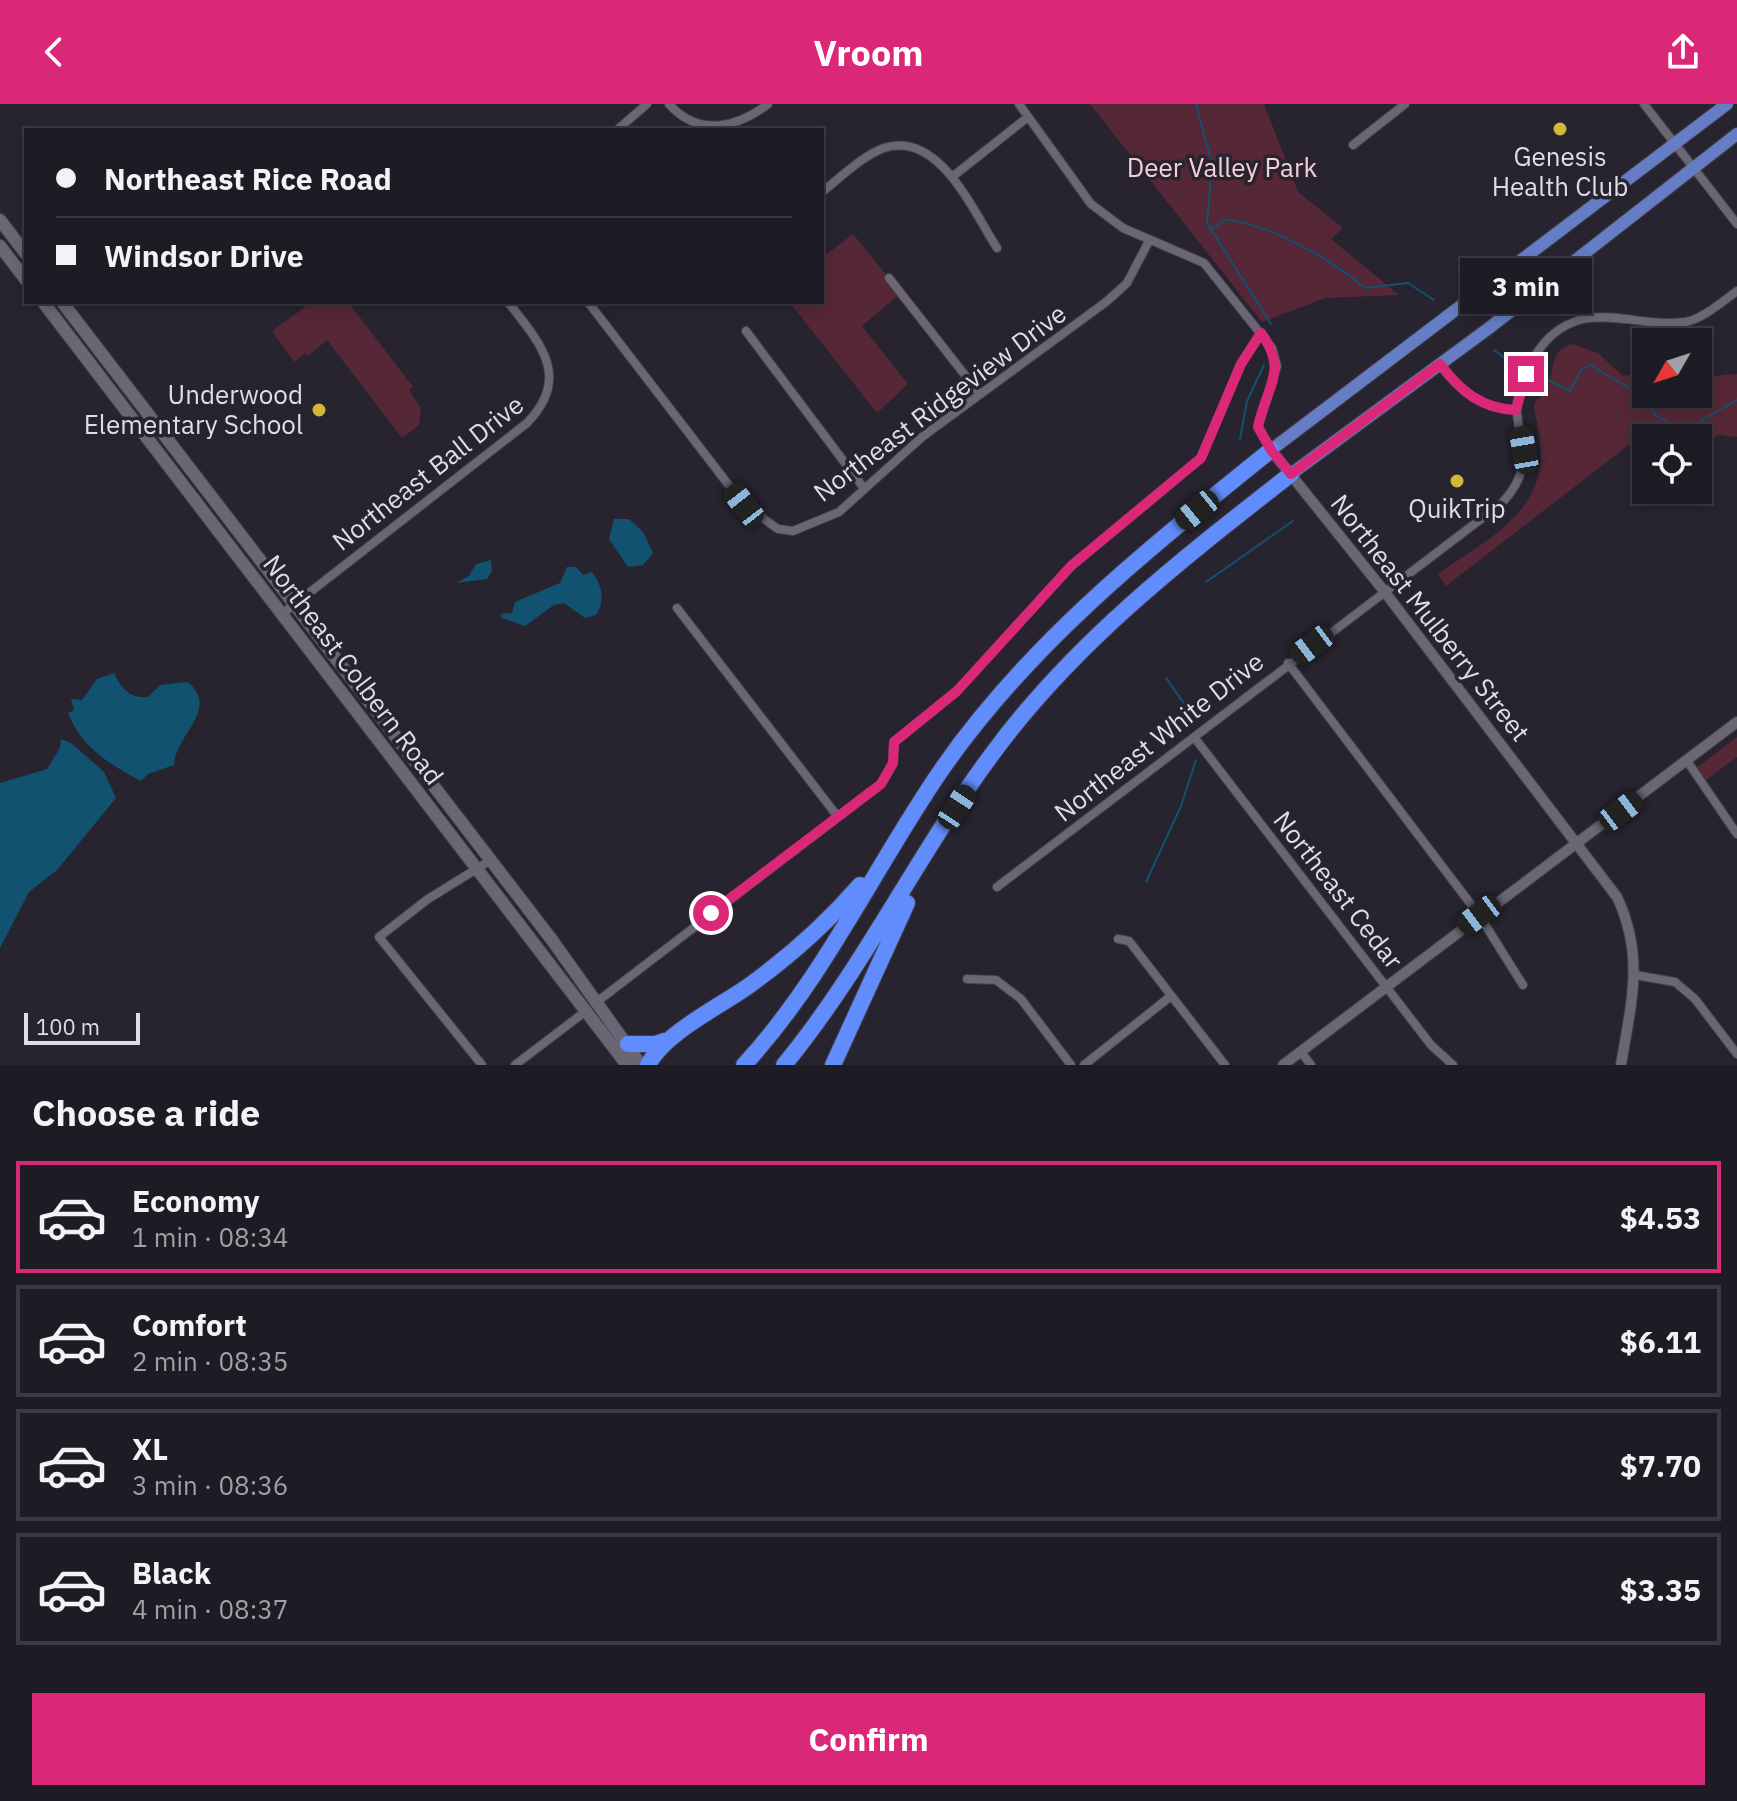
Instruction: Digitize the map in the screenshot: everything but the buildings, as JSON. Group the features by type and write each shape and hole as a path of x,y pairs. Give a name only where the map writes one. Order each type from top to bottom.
{"highway":[{"path":"744,1065 796,1002 942,769 1029,661 1123,570 1271,450"},
{"path":"784,1065 847,983 990,757 1098,632 1185,557 1291,474"},
{"path":"833,1065 940,832"},
{"path":"628,1044 655,1044 671,1038 747,987 808,939 892,847"},
{"path":"648,1065 671,1038"}],"main road":[{"path":"1271,450 1727,104"},
{"path":"1291,474 1440,364 1737,134"},
{"path":"0,220 24,251"},
{"path":"0,246 24,277"},
{"name":"Northeast Colbern Road","path":"45,304 627,1065"},
{"name":"Northeast Colbern Road","path":"64,304 598,1001 641,1065"},
{"path":"574,995 598,1001"}],"street":[{"path":"619,128 647,104"},
{"path":"669,104 679,115 708,126 746,121 768,104"},
{"name":"Northeast Mulberry Street","path":"1019,104 1091,204 1123,228 1204,263 1261,333 1272,348 1277,366 1258,427 1271,450 1384,591 1617,897 1629,924 1635,975 1621,1065"},
{"path":"1388,104 1394,112"},
{"path":"1353,145 1405,104"},
{"path":"1644,104 1737,224"},
{"path":"952,177 1028,117"},
{"path":"824,191 877,151 894,146 911,146 922,151 952,177 997,248"},
{"name":"Northeast Ridgeview Drive","path":"590,304 744,505 778,529 803,527 839,512 863,487 979,393 1106,302 1127,283 1149,241"},
{"path":"889,278 979,393"},
{"path":"1440,364 1471,397 1500,409 1516,410 1526,374 1546,341 1580,318 1605,315 1686,322 1737,291"},
{"name":"Northeast Ball Drive","path":"282,614 527,423 543,406 549,369 542,345 510,304"},
{"path":"746,331 863,487"},
{"path":"598,1001 881,784 893,763 894,742 957,691 1071,566 1201,458 1241,364 1261,333"},
{"name":"Northeast White Drive","path":"997,887 1502,503 1517,486 1524,450 1516,410"},
{"path":"677,608 838,817"},
{"path":"1288,663 1479,915 1523,985"},
{"path":"1283,1065 1737,722"},
{"name":"Northeast Cedar","path":"1194,737 1431,1045 1453,1065"},
{"path":"1687,761 1736,828"},
{"path":"482,1065 379,937 491,860"},
{"path":"1118,939 1129,941 1225,1065"},
{"path":"1635,975 1675,982 1695,999 1737,1054"},
{"path":"967,979 996,980 1021,999 1071,1065"},
{"path":"1084,1065 1171,996"},
{"path":"515,1065 586,1011"},
{"path":"1301,1052 1311,1065"}],"green space":[{"name":"Deer Valley Park","path":"1090,104 1264,104 1298,192 1343,228 1331,239 1399,295 1325,298 1262,322"},
{"path":"853,234 901,293 862,326 908,384 877,413 791,304 824,304 824,256"},
{"path":"309,304 350,304 413,387 409,390 421,408 419,425 402,438 327,340 308,356 305,353 294,362 272,331"},
{"path":"1573,344 1598,353 1622,375 1632,375 1632,408 1712,408 1712,376 1737,374 1737,437 1718,435 1712,440 1712,424 1632,424 1632,447 1630,444 1446,586 1438,574 1506,525 1531,494 1538,476 1541,454 1534,405 1547,389 1556,356 1565,346"},
{"path":"1737,737 1737,757 1702,783 1695,769"}],"water":[{"path":"614,519 629,519 643,532 653,553 643,565 628,567 609,539"},
{"path":"491,560 492,571 487,579 456,583 469,576 476,564"},
{"path":"567,567 576,567 583,575 592,572 602,598 596,615 585,618 564,603 554,605 525,626 502,618 500,614 512,613 515,602 560,583"},
{"path":"114,673 127,691 142,697 148,697 160,685 188,682 197,692 200,702 194,722 176,753 174,765 148,774 141,781 98,754 81,736 68,713 74,710 71,699 82,700 97,679"},
{"path":"61,739 71,743 104,772 116,798 57,870 29,892 0,948 0,783 47,769 60,748"}],"waterway":[{"path":"1196,104 1212,164 1207,223 1271,324"},
{"path":"1210,229 1227,219 1246,223 1300,245 1365,288 1408,283 1434,300"},
{"path":"1494,350 1514,365"},
{"path":"1240,439 1247,401 1264,365"},
{"path":"1542,377 1570,391 1581,370 1590,365 1634,391 1657,416 1683,431 1737,400"},
{"path":"1206,582 1293,521"},
{"path":"1166,678 1197,722"},
{"path":"1146,882 1181,806 1196,760"}],"place":[{"name":"Genesis Health Club","path":"1560,129"},
{"name":"Underwood Elementary School","path":"319,410"},
{"name":"QuikTrip","path":"1457,481"}],"route":[{"path":"711,913 881,784 893,763 894,742 957,691 1071,566 1201,458 1241,364 1261,333 1272,348 1277,366 1258,427 1271,450 1291,474 1440,364 1471,397 1500,409 1516,410 1526,374"}]}
